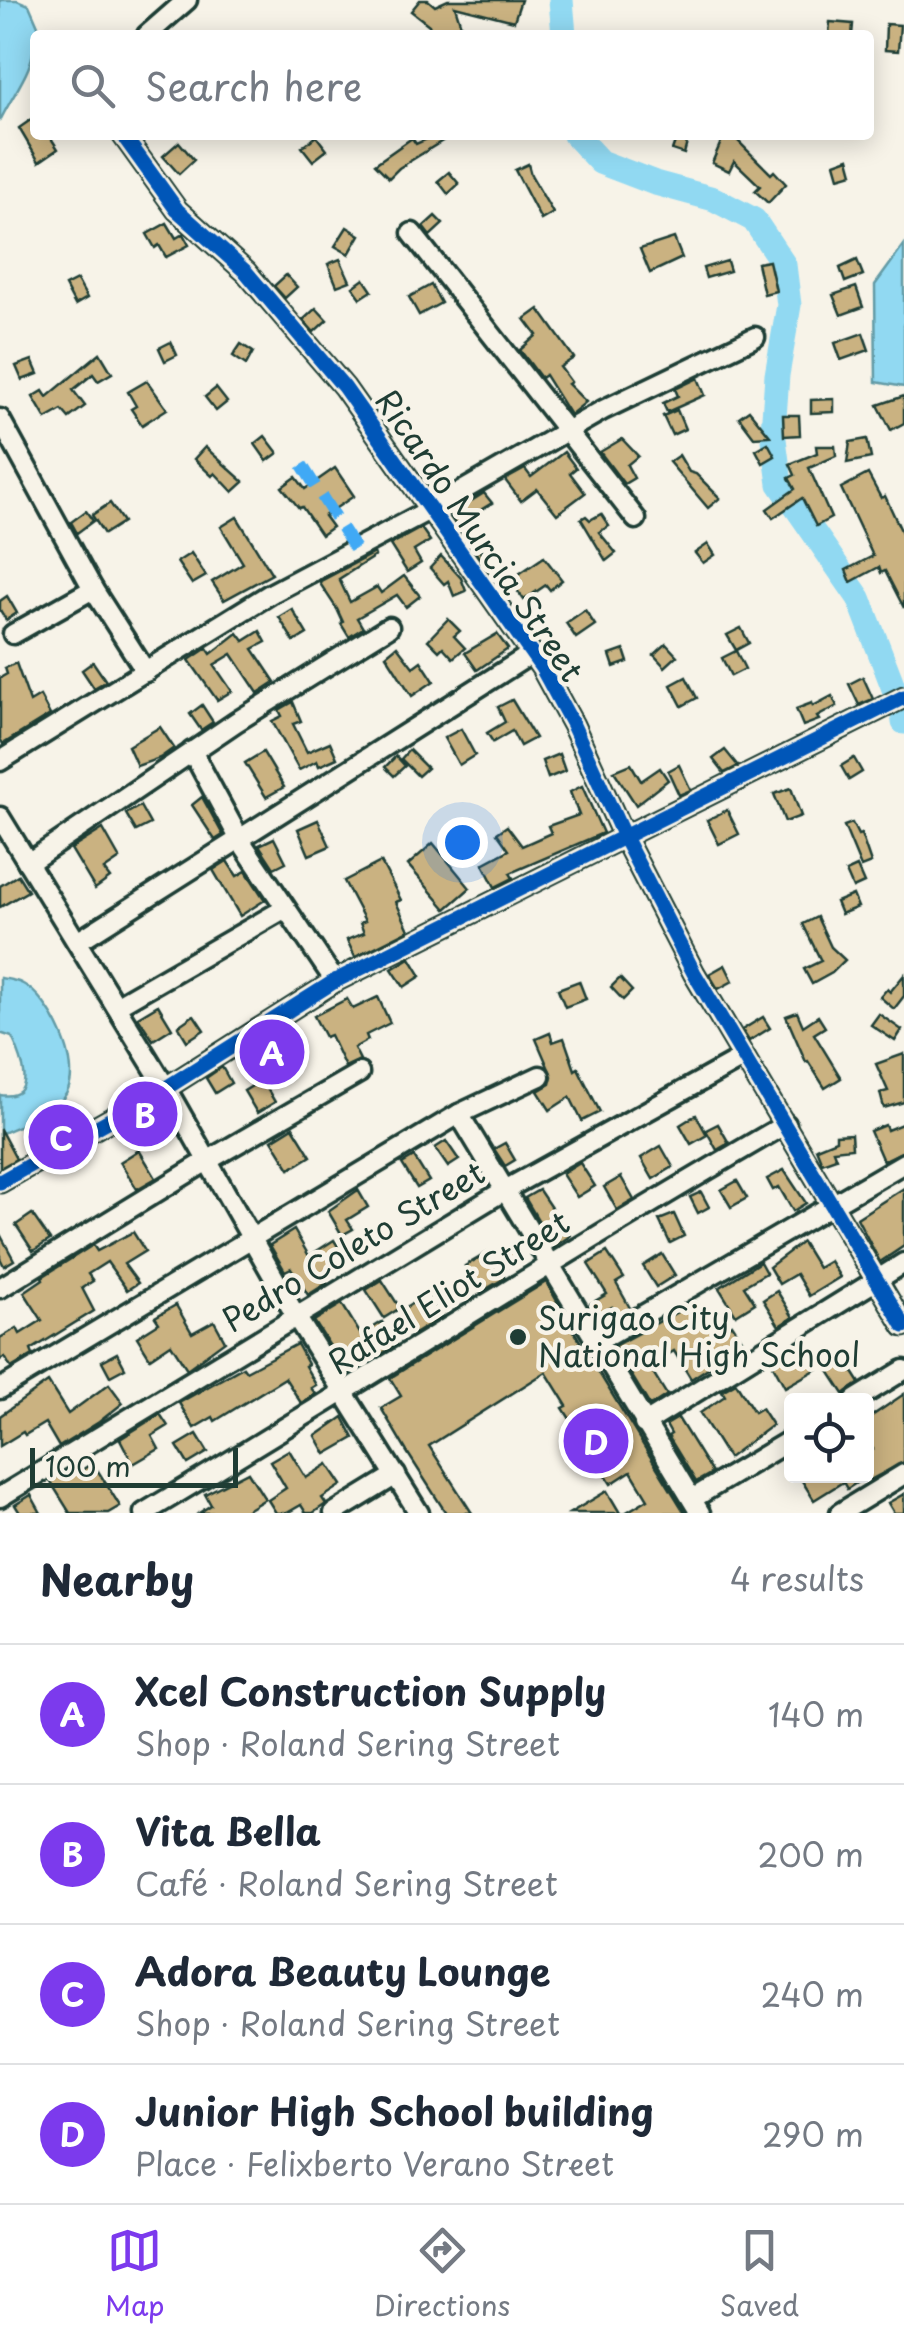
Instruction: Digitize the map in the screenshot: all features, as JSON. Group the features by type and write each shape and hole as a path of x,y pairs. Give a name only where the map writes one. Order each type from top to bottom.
{"street":[{"path":"153,30 186,0"},
{"name":"Ricardo Murcia Street","path":"127,140 177,210 246,272 321,358 531,654 573,725 624,839 694,973 904,1326"},
{"path":"412,233 636,519"},
{"path":"0,761 270,594 673,374 755,337"},
{"path":"0,420 92,589 146,672"},
{"path":"13,634 92,589"},
{"path":"28,862 192,751 389,627"},
{"path":"77,942 531,654"},
{"path":"0,1182 166,1088 335,982 904,697"},
{"path":"192,751 240,840 335,982"},
{"path":"0,817 166,1088 250,1240 419,1513"},
{"path":"116,1006 284,910"},
{"name":"Pedro Coleto Street","path":"0,1497 504,1190 744,1057"},
{"path":"0,1288 359,1073"},
{"path":"0,1389 458,1114 540,1076"},
{"path":"458,1114 696,1506 784,1445"},
{"name":"Rafael Eliot Street","path":"144,1513 786,1124"},
{"path":"596,1343 904,1164"},
{"path":"644,1424 904,1262"},
{"path":"866,1393 904,1370"},
{"path":"840,1513 904,1474"},
{"path":"334,1513 396,1476"}],"water":[{"path":"0,0 17,0 29,5 40,30 30,30 28,70 0,121"},
{"path":"904,245 904,387 876,382 875,285"},
{"path":"0,978 23,984 44,1003 61,1033 71,1067 70,1082 60,1102 0,1134 0,1095 20,1091 24,1075 12,1037 0,1033"}],"building":[{"path":"420,0 435,6 448,0 521,0 514,21 455,6 462,30 431,30 411,11"},
{"path":"830,22 853,24 852,30 829,30"},
{"path":"886,24 900,25 898,51 885,50"},
{"path":"30,120 30,140 52,140 58,149 39,162 19,128"},
{"path":"311,140 319,140 327,150 313,161 302,147"},
{"path":"409,140 416,144 444,140 389,178 375,164"},
{"path":"676,140 688,140 684,154 672,150"},
{"path":"722,140 738,140 786,184 768,203 755,191 760,186 734,161 729,171 712,163"},
{"path":"179,142 194,160 179,174 163,156"},
{"path":"849,158 853,173 839,177 835,163"},
{"path":"528,164 553,213 541,220 515,170"},
{"path":"449,172 459,184 448,194 438,181"},
{"path":"435,216 443,224 430,236 423,227"},
{"path":"167,223 176,238 183,234 189,245 166,257 147,234"},
{"path":"347,227 360,235 349,254 335,246"},
{"path":"674,238 682,258 650,273 640,249"},
{"path":"340,259 350,281 337,286 328,264"},
{"path":"857,260 863,275 845,282 840,268"},
{"path":"727,261 730,271 706,278 703,268"},
{"path":"769,261 776,291 764,294 757,263"},
{"path":"286,275 297,287 285,298 274,286"},
{"path":"364,279 372,291 361,298 353,287"},
{"path":"77,280 87,298 75,305 65,286"},
{"path":"431,285 441,303 419,315 409,297"},
{"path":"856,287 863,307 841,315 833,295"},
{"path":"316,308 327,320 314,332 303,320"},
{"path":"539,309 574,358 560,367 571,382 568,384 586,402 570,415 545,375 541,378 520,350 537,335 525,319"},
{"path":"863,333 869,350 841,360 835,343"},
{"path":"171,342 177,355 165,361 159,348"},
{"path":"241,344 253,352 246,365 233,356"},
{"path":"100,353 112,373 98,381 93,374 73,390 85,406 69,418 62,410 46,419 33,397 43,391 47,397"},
{"path":"32,360 38,374 22,380 16,366"},
{"path":"698,378 705,395 667,412 663,403 678,396 675,389"},
{"path":"147,381 167,409 142,425 131,409 136,406 128,392"},
{"path":"216,388 227,402 216,411 205,397"},
{"path":"904,396 904,423 891,430 878,405"},
{"path":"834,399 834,412 811,413 811,400"},
{"path":"677,410 685,429 672,435 663,416"},
{"path":"749,410 770,436 754,437 739,417"},
{"path":"783,415 799,415 800,435 784,436"},
{"path":"265,436 278,453 267,461 255,444"},
{"path":"622,439 638,456 627,465 634,478 624,484 600,452"},
{"path":"867,439 871,458 847,463 850,442"},
{"path":"768,443 775,456 763,463 756,450"},
{"path":"816,446 835,446 836,456 809,468 831,518 816,526 802,498 773,518 767,509 795,489 789,478 795,475 790,464 817,453"},
{"path":"205,447 244,482 233,492 194,459"},
{"path":"564,452 576,468 570,473 585,493 557,514 537,489 521,501 505,480 525,469 531,477"},
{"path":"679,455 689,472 720,498 708,508 669,462"},
{"path":"335,468 354,496 324,516 332,527 321,535 282,487 296,477 305,489"},
{"path":"868,474 881,498 885,496 904,537 904,608 885,571 881,573 879,567 851,582 846,570 873,556 841,488"},
{"path":"484,493 492,503 456,525 449,515"},
{"path":"110,503 123,522 104,534 92,515"},
{"path":"86,511 93,521 77,533 71,522"},
{"path":"601,514 609,526 599,532 616,553 606,561 581,519 586,516 590,520"},
{"path":"237,517 272,574 224,600 212,582 243,563 221,527"},
{"path":"421,528 430,541 414,551 421,563 407,572 390,545"},
{"path":"474,535 491,566 487,569 465,537"},
{"path":"708,544 715,555 703,563 695,553"},
{"path":"191,553 206,576 192,584 177,562"},
{"path":"374,553 375,556 339,579 350,602 377,587 381,593 404,576 420,596 406,607 397,595 357,618 363,628 349,637 319,582"},
{"path":"441,556 461,578 466,591 454,596 448,581 444,584 430,568"},
{"path":"544,557 562,580 550,590 546,585 524,600 510,580"},
{"path":"505,563 510,574 496,580 491,569"},
{"path":"7,596 17,613 6,620 0,601"},
{"path":"292,609 307,634 294,642 279,617"},
{"path":"585,610 595,625 576,638 566,623"},
{"path":"448,619 460,631 454,636 465,648 453,658 443,647 439,651 428,640"},
{"path":"741,628 749,643 736,650 727,635"},
{"path":"260,631 266,642 253,649 275,682 258,693 232,654 214,665 232,691 217,700 189,660 207,648 211,654 238,633 244,641"},
{"path":"497,634 508,649 477,670 465,653"},
{"path":"666,644 677,656 665,667 654,655"},
{"path":"397,646 413,667 421,661 434,681 412,696 386,655"},
{"path":"624,650 628,662 614,667 610,655"},
{"path":"736,651 745,669 731,676 722,658"},
{"path":"93,662 106,681 94,688 82,670"},
{"path":"16,663 30,702 40,696 50,715 3,744 0,678 7,674 5,668"},
{"path":"686,677 697,698 682,706 671,685"},
{"path":"863,677 873,699 859,705 849,684"},
{"path":"832,696 837,706 803,726 796,709"},
{"path":"512,700 535,738 520,746 512,731 493,742 487,733 505,722 498,707"},
{"path":"293,702 301,721 293,724 307,752 330,742 337,758 319,766 317,761 299,770 272,721 282,716 279,710"},
{"path":"202,705 213,722 201,730 190,714"},
{"path":"160,727 174,748 137,766 128,746"},
{"path":"461,729 475,755 459,765 444,738"},
{"path":"409,750 427,768 418,776 401,759"},
{"path":"725,750 738,766 724,773 713,759"},
{"path":"263,752 284,787 266,797 245,763"},
{"path":"559,754 565,771 548,778 542,761"},
{"path":"396,756 405,766 394,776 385,767"},
{"path":"854,758 862,772 849,780 841,766"},
{"path":"631,764 641,781 660,768 668,780 636,805 614,771"},
{"path":"679,765 691,790 679,795 668,771"},
{"path":"582,786 603,833 510,873 513,878 495,887 483,864 509,850 497,833 507,826 522,846 551,833 548,826 579,815 570,792"},
{"path":"791,788 801,816 785,822 774,794"},
{"path":"202,797 223,835 215,840 192,805"},
{"path":"140,806 150,824 136,831 126,814"},
{"path":"727,810 739,834 719,844 707,820"},
{"path":"318,820 330,846 309,855 298,829"},
{"path":"852,823 861,834 871,863 861,867 844,826"},
{"path":"103,829 120,859 104,870 110,878 95,889 71,849"},
{"path":"274,838 286,862 274,868 259,845"},
{"path":"433,843 470,888 446,909 408,865"},
{"path":"227,861 237,876 246,871 265,900 240,916 213,870"},
{"path":"381,862 401,900 396,902 409,930 355,957 347,940 364,933 360,923 365,921 344,881"},
{"path":"857,867 864,883 853,888 846,872"},
{"path":"18,875 28,891 0,907 0,886"},
{"path":"853,895 858,907 841,914 836,902"},
{"path":"817,917 831,947 845,960 812,984 804,969 821,961 803,924"},
{"path":"410,958 421,976 404,987 392,969"},
{"path":"725,965 733,981 718,989 709,974"},
{"path":"904,975 904,996 894,1009 880,997 887,989 890,992"},
{"path":"620,978 632,991 623,1000 611,987"},
{"path":"579,981 586,999 565,1007 558,989"},
{"path":"378,997 390,1023 366,1035 368,1040 354,1048 360,1060 345,1067 330,1035 325,1037 314,1016 347,999 353,1009"},
{"path":"158,1005 172,1028 153,1040 138,1017"},
{"path":"797,1012 803,1026 818,1016 825,1027 814,1034 841,1078 825,1088 806,1062 786,1016"},
{"path":"879,1014 902,1030 895,1041 871,1025"},
{"path":"194,1015 204,1030 187,1041 178,1026"},
{"path":"763,1017 770,1028 749,1041 742,1030"},
{"path":"550,1033 553,1042 564,1038 575,1070 578,1068 600,1112 582,1121 570,1097 550,1110 538,1091 550,1084 552,1076 536,1039"},
{"path":"276,1041 289,1063 274,1072 262,1050"},
{"path":"904,1054 904,1102 884,1108 880,1093 888,1091 876,1064"},
{"path":"222,1067 231,1083 215,1093 206,1078"},
{"path":"262,1080 275,1102 257,1113 244,1091"},
{"path":"696,1115 707,1135 691,1144 680,1125"},
{"path":"904,1123 904,1151 883,1161 870,1131"},
{"path":"718,1124 729,1143 717,1150 706,1130"},
{"path":"293,1127 311,1156 290,1169 272,1140"},
{"path":"0,1129 16,1159 0,1168"},
{"path":"851,1134 852,1148 833,1150 836,1158 822,1163 816,1148 836,1140 836,1135"},
{"path":"446,1141 459,1160 448,1167 435,1148"},
{"path":"505,1143 515,1160 505,1166 494,1149"},
{"path":"661,1146 673,1167 653,1179 641,1158"},
{"path":"139,1150 156,1178 137,1189 120,1162"},
{"path":"414,1157 429,1181 417,1188 402,1164"},
{"path":"580,1163 595,1186 577,1197 562,1174"},
{"path":"784,1170 806,1203 793,1211 779,1187 773,1190 767,1179"},
{"path":"621,1177 634,1200 617,1210 604,1187"},
{"path":"737,1181 747,1198 731,1207 721,1190"},
{"path":"904,1188 904,1246 880,1262 857,1218"},
{"path":"358,1190 368,1207 347,1220 353,1229 342,1235 328,1211"},
{"path":"539,1190 570,1236 554,1247 525,1198"},
{"path":"701,1192 709,1207 698,1213 690,1197"},
{"path":"32,1214 50,1240 33,1251 16,1225"},
{"path":"674,1214 684,1236 670,1243 659,1220"},
{"path":"294,1230 309,1256 334,1240 346,1259 322,1275 327,1283 308,1295 291,1268 285,1271 270,1245"},
{"path":"133,1232 145,1251 124,1264 138,1283 127,1290 107,1262 88,1274 93,1281 82,1288 94,1311 31,1350 33,1355 11,1368 5,1357 0,1360 0,1338 17,1328 20,1334 42,1320 24,1292 93,1245 97,1251"},
{"path":"0,1234 14,1260 4,1266 0,1258"},
{"path":"802,1242 818,1268 830,1261 840,1277 809,1296 796,1274 779,1284 769,1267"},
{"path":"513,1244 522,1258 501,1270 505,1278 481,1292 465,1266 489,1252 492,1257"},
{"path":"607,1252 624,1278 616,1283 630,1308 617,1316 612,1307 596,1316 590,1304 607,1294 588,1264"},
{"path":"662,1254 675,1275 656,1287 643,1266"},
{"path":"760,1262 766,1273 744,1286 755,1303 736,1315 719,1288"},
{"path":"382,1280 400,1308 384,1318 366,1290"},
{"path":"546,1282 685,1513 625,1513 648,1499 631,1471 611,1484 563,1408 567,1406 546,1372 429,1446 472,1513 446,1513 407,1452 381,1408 401,1396 390,1378"},
{"path":"777,1291 793,1317 779,1326 763,1300"},
{"path":"426,1295 440,1318 414,1334 400,1311"},
{"path":"696,1302 716,1334 732,1324 745,1344 691,1379 674,1351 649,1366 667,1395 650,1406 614,1346"},
{"path":"342,1304 361,1335 382,1322 396,1345 348,1375 314,1321"},
{"path":"176,1305 192,1333 214,1321 225,1341 187,1369 171,1344 150,1358 137,1337 159,1323 155,1317"},
{"path":"297,1344 316,1385 311,1388 316,1394 301,1403 285,1378 215,1421 213,1417 194,1428 179,1403 243,1367 246,1371"},
{"path":"805,1350 817,1369 785,1387 772,1363 785,1356 787,1361"},
{"path":"117,1353 125,1368 110,1376 102,1361"},
{"path":"844,1358 860,1383 843,1393 827,1368"},
{"path":"48,1382 68,1414 109,1384 123,1403 59,1447 45,1423 0,1446 0,1416"},
{"path":"736,1383 754,1412 761,1408 772,1425 728,1458 700,1413"},
{"path":"904,1394 904,1462 874,1478 874,1415"},
{"path":"160,1414 168,1426 152,1436 159,1449 133,1464 120,1439"},
{"path":"343,1417 354,1438 326,1454 316,1436"},
{"path":"678,1418 712,1473 696,1482 668,1436 671,1434 666,1425"},
{"path":"197,1434 208,1452 188,1464 177,1446"},
{"path":"289,1450 306,1478 328,1464 342,1485 322,1498 326,1504 313,1513 306,1513 301,1505 287,1513 276,1513 268,1500 286,1488 270,1461"},
{"path":"93,1463 120,1506 108,1513 70,1513 50,1481 72,1468 75,1474"},
{"path":"248,1472 265,1499 242,1513 199,1513 211,1505 205,1494"},
{"path":"803,1483 841,1483 814,1500"},
{"path":"607,1491 620,1513 570,1513"},
{"path":"904,1494 904,1513 894,1513 888,1503"},
{"path":"31,1495 41,1513 20,1513 15,1505"}],"waterway":[{"path":"561,0 564,30"},
{"path":"580,140 600,162 714,199 754,220 784,265 789,305 777,375 773,432 780,484 859,598 904,722"}],"marked path":[{"path":"302,465 355,549"}],"cycle path":[{"path":"127,140 177,210 246,272 344,387 542,668 694,973 904,1326"},
{"path":"0,1182 166,1088 335,981 904,697"}],"place":[{"name":"Xcel Construction Supply","path":"272,1052"},
{"name":"Vita Bella","path":"145,1114"},
{"name":"Adora Beauty Lounge","path":"61,1137"},
{"name":"Surigao City National High School","path":"518,1337"},
{"name":"Junior High School building","path":"596,1441"}]}
